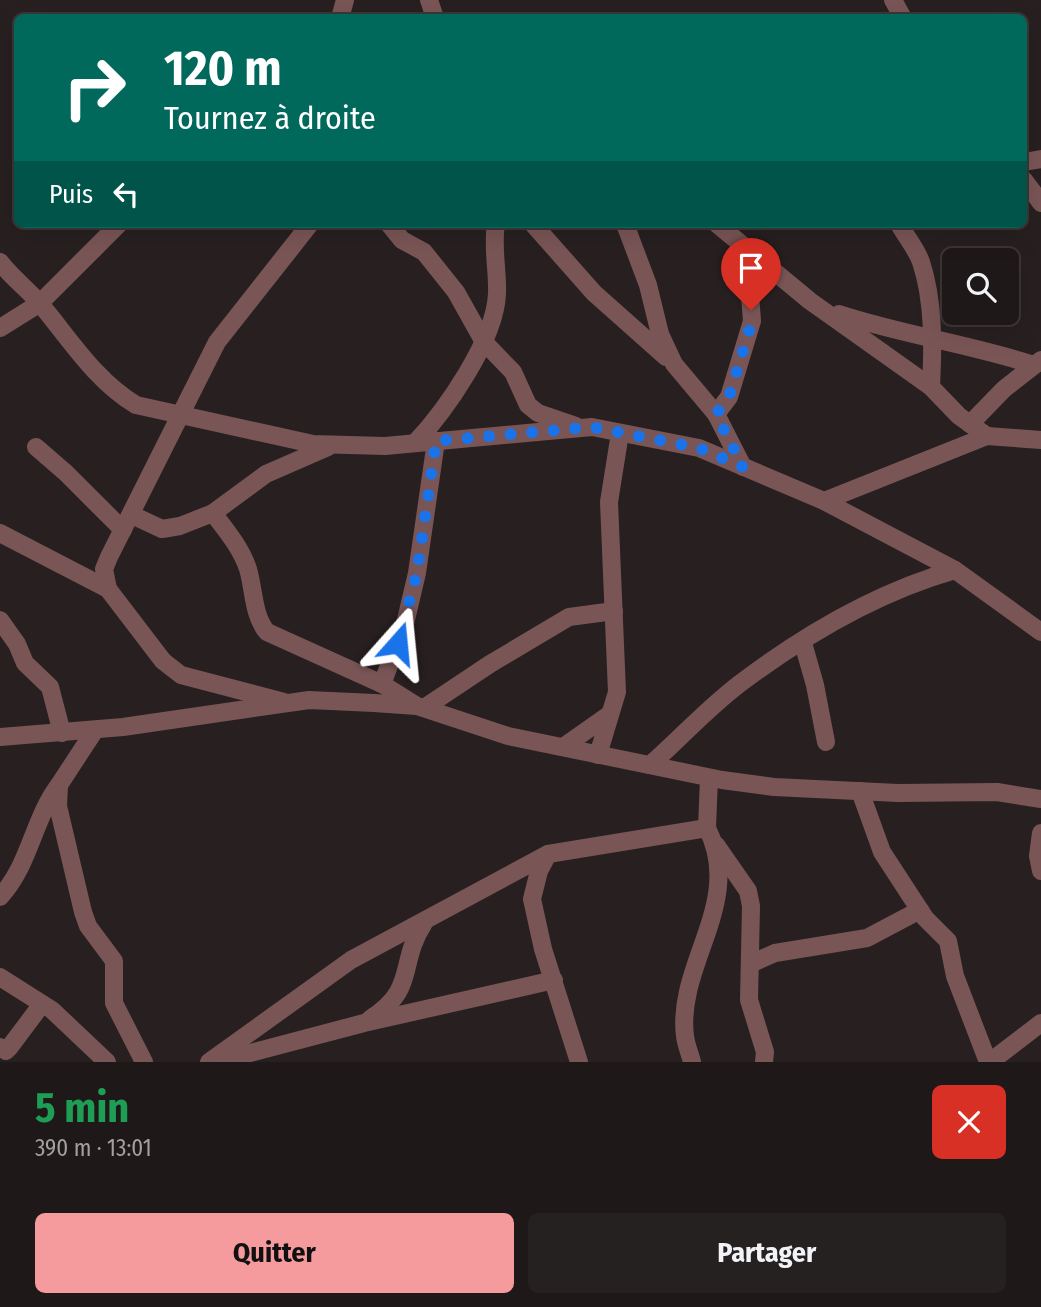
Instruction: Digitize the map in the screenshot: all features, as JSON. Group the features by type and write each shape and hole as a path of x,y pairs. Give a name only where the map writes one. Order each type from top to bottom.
{"street":[{"path":"1027,184 1041,203"},
{"path":"0,328 40,303 115,228"},
{"path":"108,589 104,569 217,342 307,228"},
{"path":"392,228 402,240 431,260 456,292 484,342 513,372 522,396 538,413 583,428 699,448 824,501 955,570 1041,632"},
{"path":"415,443 436,420 484,342 495,317 496,228"},
{"path":"537,228 594,293 674,363 716,414 743,467"},
{"path":"627,228 648,285 660,334 674,363"},
{"path":"722,228 819,307 931,387 970,424 988,436"},
{"path":"901,228 921,261 932,341 931,387"},
{"path":"0,262 40,303 92,368 118,393 136,405 313,444 415,443 583,428"},
{"path":"716,414 729,397 752,321 750,295 763,263"},
{"path":"819,307 932,341 1038,363"},
{"path":"970,424 1004,390 1038,363"},
{"path":"598,755 617,692 608,502 620,433"},
{"path":"824,501 988,436 1041,440"},
{"path":"382,684 405,624 417,573 436,441"},
{"path":"36,447 128,522 165,529 213,513 266,474 334,444"},
{"path":"213,513 237,545 247,567 263,629 382,684 420,707 508,736 709,778 774,787 997,792 1041,799"},
{"path":"0,533 108,589 163,661 181,675 287,703"},
{"path":"650,765 746,678 883,597 918,581 955,570"},
{"path":"0,737 95,730 309,700 420,707 569,617 614,611"},
{"path":"0,621 17,644 25,663 50,687 62,733"},
{"path":"803,643 827,742"},
{"path":"562,747 610,714"},
{"path":"0,897 11,883 37,828 44,805 95,730"},
{"path":"709,778 707,828 748,891 751,906 749,1000 765,1052 764,1062"},
{"path":"59,785 58,806 88,926 114,961 114,1003 144,1062"},
{"path":"860,791 881,852 920,911 948,941 954,976 989,1062 1041,1023"},
{"path":"37,828 68,850"},
{"path":"209,1062 351,960 548,854 707,828"},
{"path":"1041,833 1038,856 1041,871"},
{"path":"692,1062 685,1035 689,992 712,924 719,881 716,845"},
{"path":"548,854 539,871 532,899 579,1062"},
{"path":"750,964 775,953 867,938 920,911"},
{"path":"364,1023 394,1001 401,992 411,943 426,920"},
{"path":"0,977 42,1004 107,1062"},
{"path":"216,1062 364,1023 554,980"},
{"path":"0,1047 3,1051 9,1048 42,1004"}],"route":[{"path":"398,643 417,573 436,441 592,427 699,448 743,467 716,414 724,407 729,397 752,321 751,310"}]}
